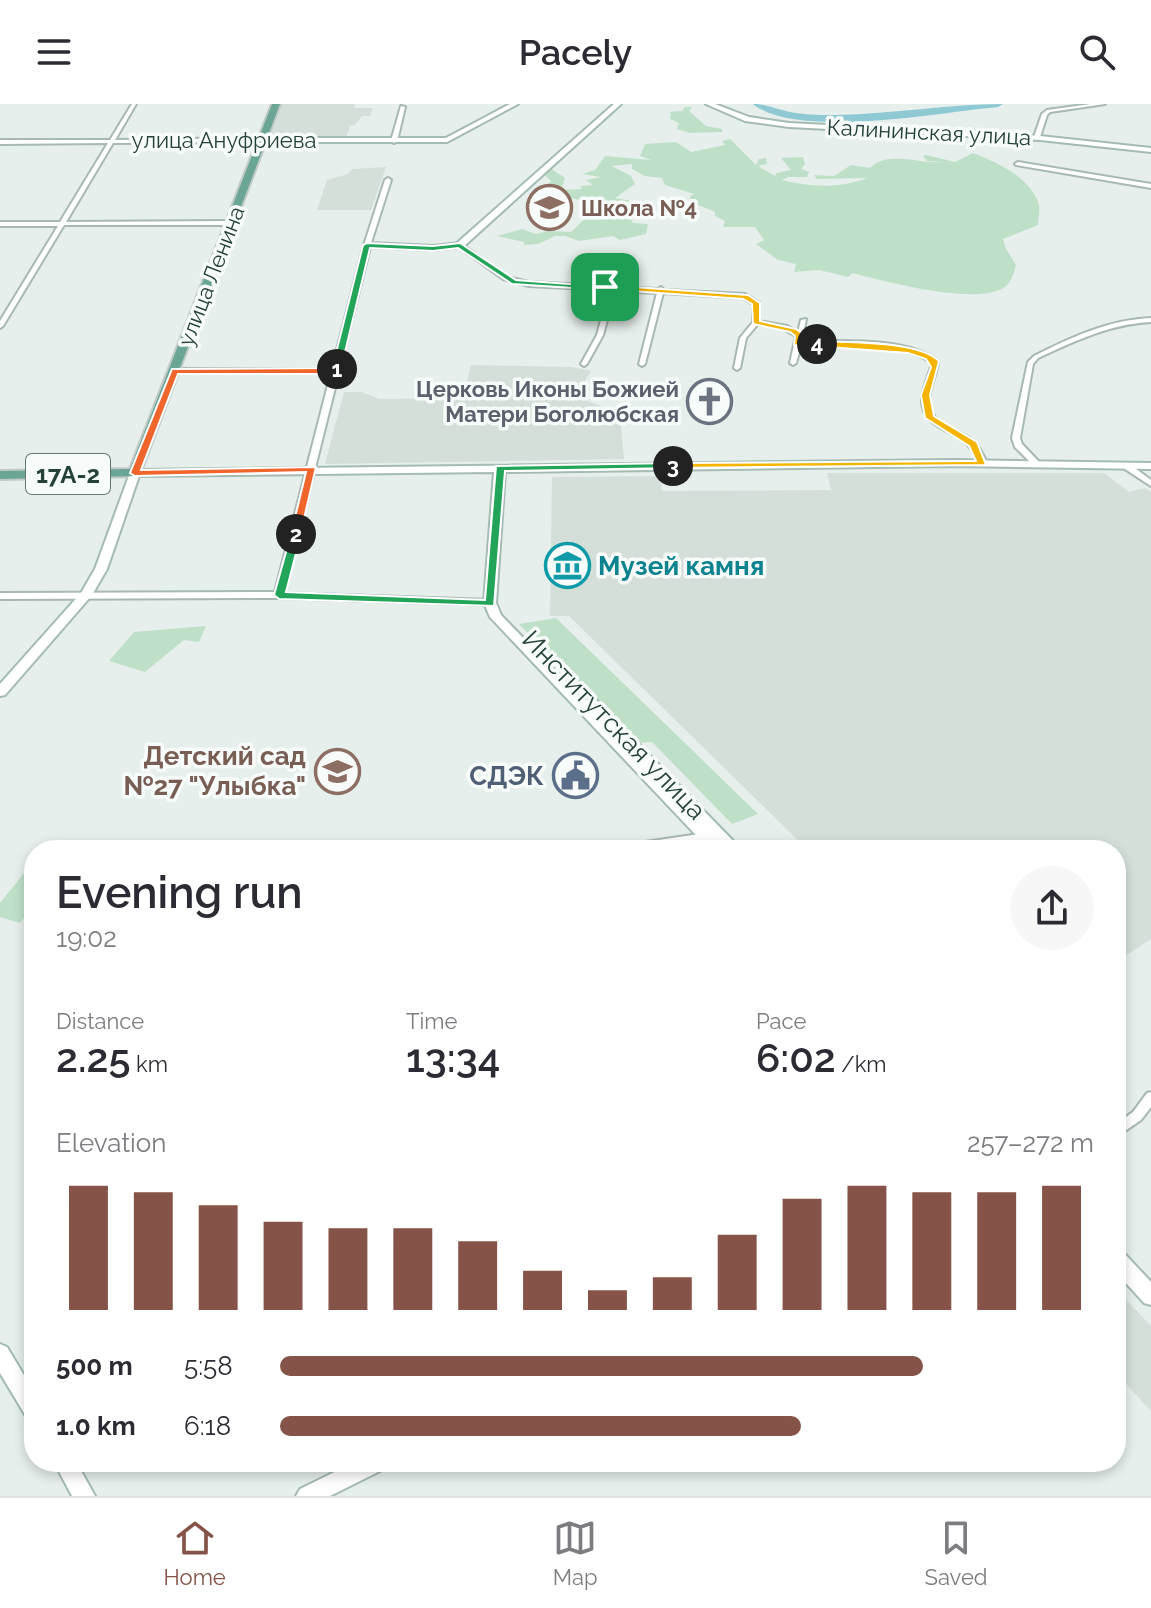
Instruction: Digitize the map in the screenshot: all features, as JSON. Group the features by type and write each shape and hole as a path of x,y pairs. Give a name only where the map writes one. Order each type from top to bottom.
{"main road":[{"name":"улица Ленина","path":"135,473 276,104"},
{"name":"17А-2","path":"0,475 135,473"}],"street":[{"path":"0,326 134,104"},
{"name":"улица Ануфриева","path":"0,142 447,140 515,104"},
{"path":"367,245 433,248 460,245 618,104"},
{"name":"Калининская улица","path":"709,104 748,119 789,125 1037,137 1151,150"},
{"path":"1037,137 1049,111 1103,104"},
{"path":"394,141 403,107"},
{"path":"1018,164 1151,186"},
{"path":"279,595 367,245 388,180"},
{"path":"0,224 230,223"},
{"path":"460,245 514,282 745,296 756,303 756,322 743,338 737,368"},
{"path":"584,364 600,335 613,288"},
{"path":"642,364 661,289"},
{"path":"793,363 804,320"},
{"path":"1036,463 1018,445 1016,438 1030,363 1036,357 1120,321 1151,320"},
{"path":"756,322 785,327 798,339 898,349 929,357 935,361 926,395 930,418 973,444 983,463"},
{"path":"175,371 336,371"},
{"path":"135,473 983,463 1151,466"},
{"path":"1125,465 1151,484"},
{"path":"0,596 279,595 490,603 500,468"},
{"name":"улица Ленина","path":"0,692 86,595 101,569 135,473"},
{"name":"Институтская улица","path":"490,603 496,617 721,840"},
{"path":"677,840 712,834"},
{"name":"Институтская улица","path":"712,834 715,840"},
{"path":"1126,1124 1137,1116 1151,1097"},
{"path":"1126,1269 1151,1296"},
{"path":"0,1354 24,1394"},
{"path":"70,1472 84,1496"},
{"path":"307,1496 356,1472"}],"shaded area":[{"path":"280,104 355,104 354,108 373,108 370,116 362,116 355,125 350,126 346,139 267,138"},
{"path":"386,167 371,210 317,210 327,180 348,174 352,169"},
{"path":"471,365 572,367 591,371 575,396 620,417 624,459 325,464 344,392 362,392 379,399 463,398"},
{"path":"827,473 1104,473 1129,492 1145,488 1151,492 1151,939 1126,955 1126,840 798,840 569,616 550,616 552,477 661,476 662,491 831,490"},
{"path":"1126,1300 1151,1326 1151,1411 1126,1384"}],"green space":[{"path":"685,107 692,107 689,111 706,126 722,129 722,132 689,133 677,129 679,123 670,119 671,113 667,112 682,111"},
{"path":"730,139 756,165 759,159 766,158 767,164 758,166 775,176 791,170 781,158 803,157 805,164 801,169 809,172 807,177 782,180 814,185 846,184 867,178 817,179 814,175 834,176 851,165 870,168 894,159 942,162 927,161 923,156 926,155 955,162 973,153 1002,166 1029,186 1039,205 1038,225 1003,239 1016,265 1007,285 992,292 952,293 852,273 848,277 819,270 794,272 796,264 778,260 756,244 764,240 755,227 723,227 725,221 715,216 715,212 691,202 690,196 694,194 665,185 662,178 645,176 632,169 632,164 612,166 631,176 635,184 615,198 632,201 620,212 629,216 633,223 648,224 646,234 620,240 613,236 579,241 555,236 538,244 524,245 524,242 497,236 522,229 536,234 571,232 596,208 595,204 545,191 544,188 551,181 544,174 550,168 565,178 561,190 582,189 580,186 593,185 586,180 601,177 582,174 595,170 605,156 651,160 640,156 645,144 676,142 691,152 725,145 722,141"},
{"path":"556,618 758,814 732,824 652,742 636,743 519,624"},
{"path":"206,626 199,642 184,640 145,672 109,661 134,632"},
{"path":"24,873 24,918 20,923 0,917 0,903"}],"waterway":[{"path":"758,104 777,113 837,118 998,104"}],"place":[{"name":"Школа №4","path":"550,208"},
{"name":"Церковь Иконы Божией Матери Боголюбская","path":"710,402"},
{"name":"Музей камня","path":"567,566"},
{"name":"Детский сад №27 \"Улыбка\"","path":"337,771"},
{"name":"СДЭК","path":"575,776"}],"route":[{"path":"367,245 447,248 460,245 489,268 514,282 605,287 745,296 756,303 756,322 793,330 799,335 797,343 888,348 929,357 935,361 926,395 930,418 973,444 983,463 500,468 490,603 279,595 312,469 135,473 175,371 336,371 367,245"}]}
